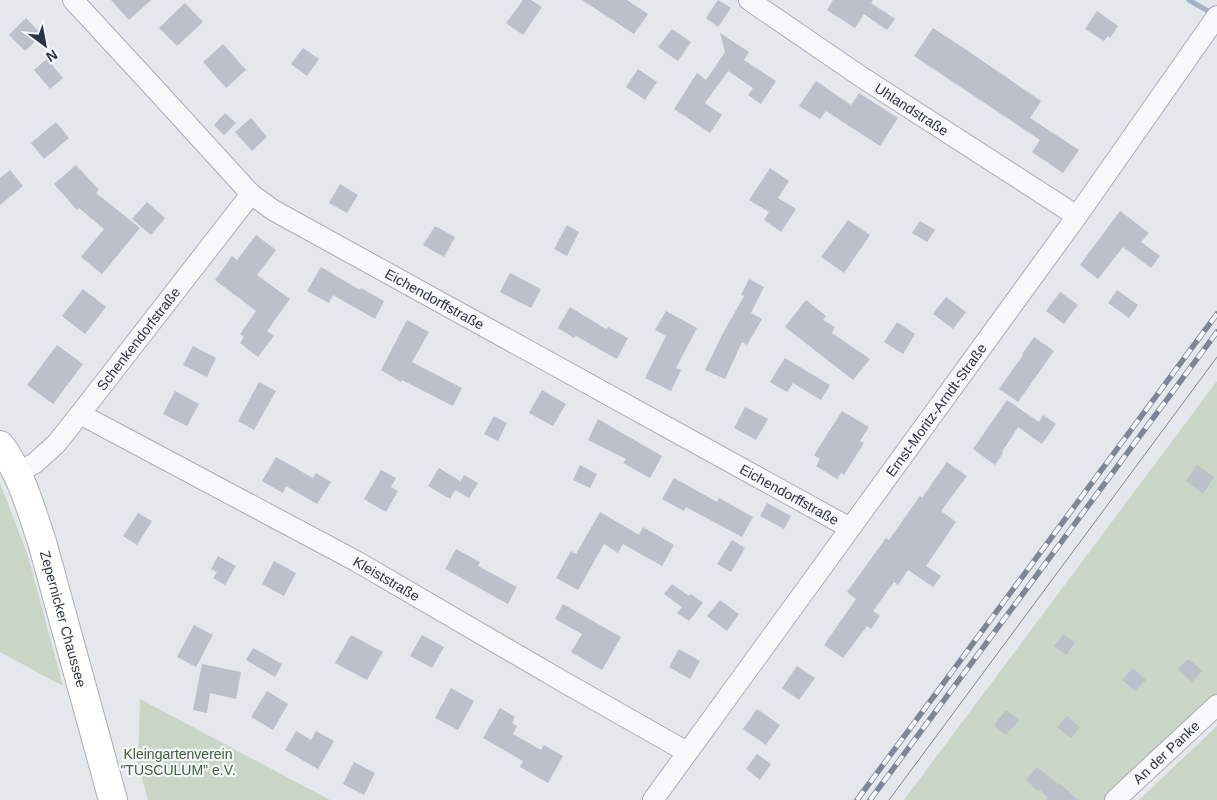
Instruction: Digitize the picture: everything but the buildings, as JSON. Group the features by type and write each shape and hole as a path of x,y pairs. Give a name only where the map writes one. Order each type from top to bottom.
{"main road":[{"name":"Zepernicker Chaussee","path":"0,445 16,474 29,504 42,542 113,800"}],"street":[{"name":"Eichendorffstraße","path":"73,0 251,194 282,215 850,528"},
{"name":"Uhlandstraße","path":"749,0 863,78 1077,216"},
{"name":"Ernst-Moritz-Arndt-Straße","path":"653,800 1077,216 1217,16"},
{"name":"Schenkendorfstraße","path":"16,474 34,463 56,444 251,194"},
{"name":"Kleiststraße","path":"80,414 356,562 687,752"},
{"name":"An der Panke","path":"1115,800 1217,705"}],"green space":[{"path":"1217,381 1217,695 1105,800 904,800"},
{"path":"0,483 28,556 63,686 0,652"},
{"name":"Kleingartenverein \"TUSCULUM\" e.V.","path":"140,699 330,800 148,800 138,764"},
{"path":"1217,726 1217,800 1139,800"}],"waterway":[{"path":"1189,0 1213,14"}],"tram line":[{"path":"889,800 1217,357"}],"railway":[{"path":"857,800 1217,314"},
{"path":"870,800 1217,332"}]}
